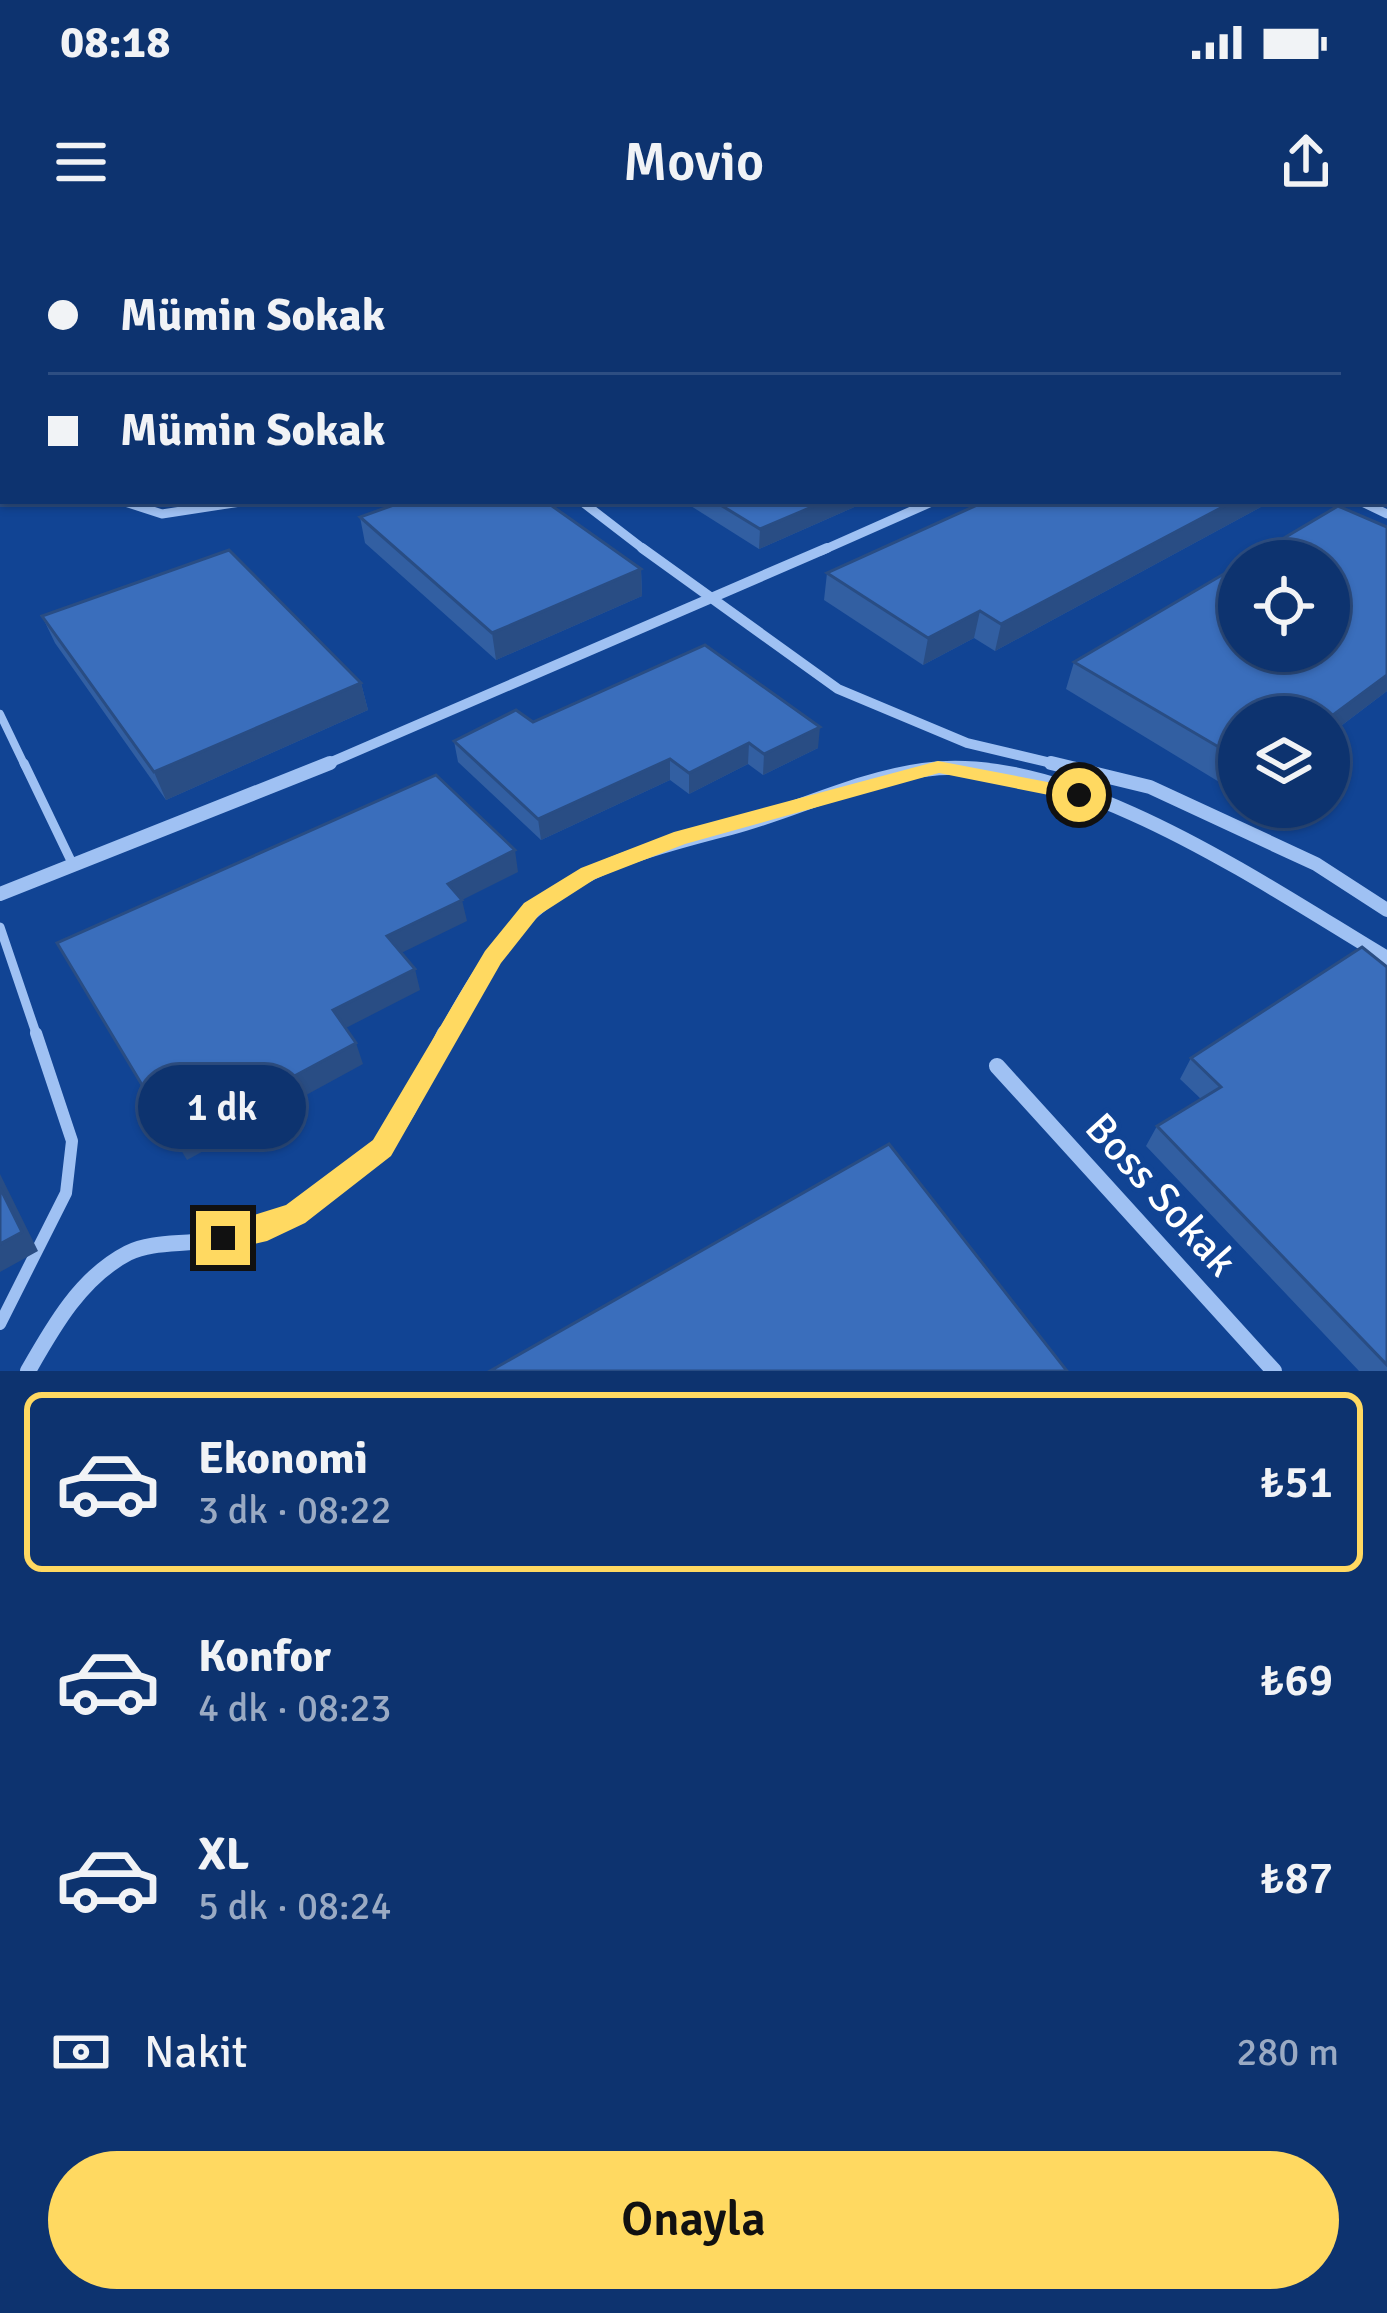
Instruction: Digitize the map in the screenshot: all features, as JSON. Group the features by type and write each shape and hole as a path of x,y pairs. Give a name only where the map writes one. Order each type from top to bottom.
{"street":[{"path":"131,504 161,514 227,504"},
{"path":"585,504 710,601 819,677 875,707 990,749 1150,787 1316,864 1387,910"},
{"path":"0,894 424,726 927,504"},
{"path":"28,1371 97,1275 132,1250 267,1228 358,1171 382,1148 493,957 531,909 588,873 681,837 747,824 938,767 1012,778 1112,803 1387,958"},
{"name":"Boss Sokak","path":"997,1066 1274,1371"}],"lane":[{"path":"0,714 73,865"},
{"path":"0,927 72,1141 65,1193 0,1324"}],"building":[{"path":"397,504 549,504 641,569 492,633 360,517"},
{"path":"719,504 819,504 760,529"},
{"path":"979,504 1228,504 1001,624 980,611 928,638 827,573"},
{"path":"1338,506 1387,527 1387,675 1350,702 1350,696 1218,696 1218,747 1074,662 1218,577 1218,672 1350,672 1350,540 1281,540"},
{"path":"229,550 361,683 154,772 42,616"},
{"path":"705,645 820,727 764,754 749,743 689,773 670,759 538,819 454,741 516,710 533,722"},
{"path":"436,775 515,850 448,884 462,900 387,936 415,969 333,1010 356,1043 175,1140 57,943"},
{"path":"1362,947 1387,967 1387,1365 1157,1126 1221,1087 1191,1058"},
{"path":"889,1144 1067,1371 490,1371"},
{"path":"0,1188 22,1232 0,1244"}],"route":[{"path":"223,1238 267,1228 296,1214 358,1171 382,1148 493,957 531,909 588,873 681,837 747,824 938,767 1012,778 1079,795"}]}
